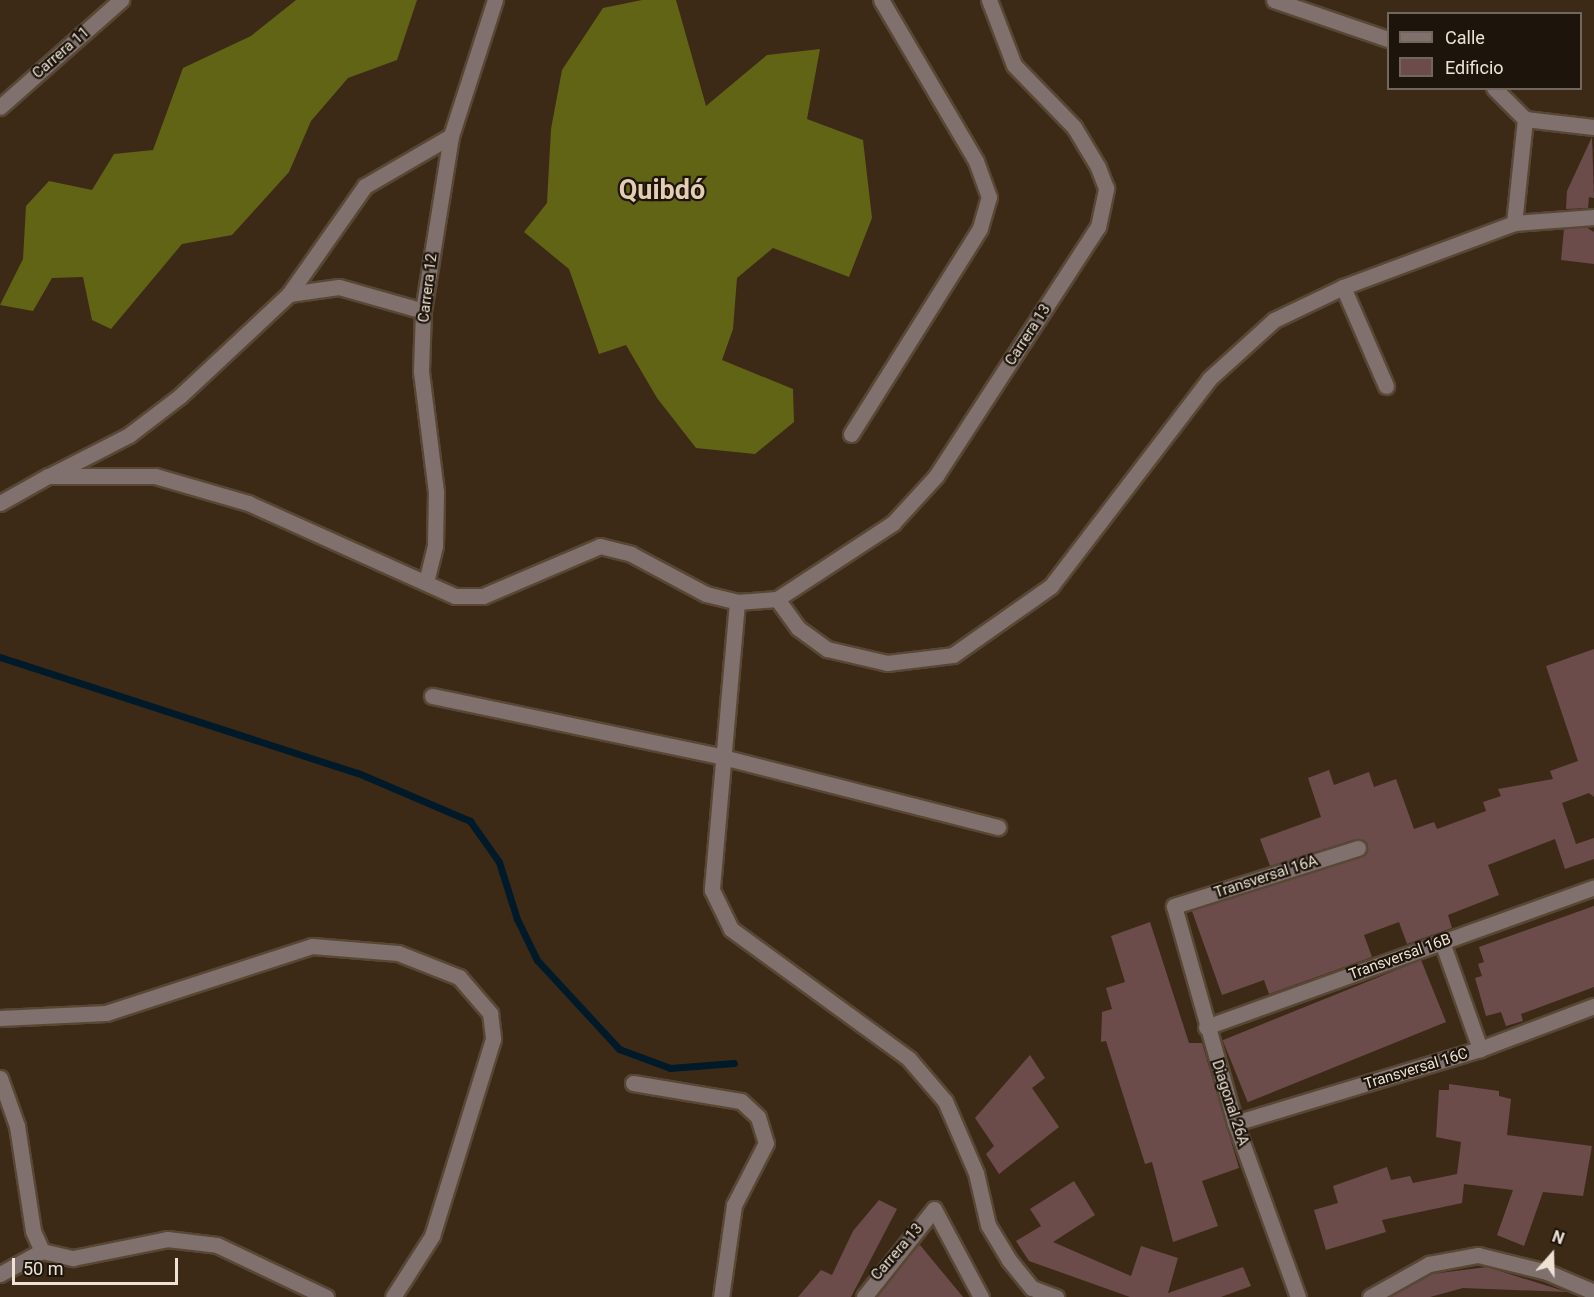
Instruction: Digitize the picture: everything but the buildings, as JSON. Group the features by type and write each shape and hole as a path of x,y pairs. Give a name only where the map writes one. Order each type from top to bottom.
{"street":[{"name":"Carrera 11","path":"0,106 121,0"},
{"name":"Carrera 12","path":"426,582 435,545 436,492 421,371 423,311 450,136 495,0"},
{"path":"851,434 980,228 989,197 976,161 881,0"},
{"name":"Carrera 13","path":"777,599 893,523 936,476 1098,227 1106,188 1074,127 1014,65 989,0"},
{"path":"1274,0 1387,38"},
{"path":"1496,90 1525,119 1594,127"},
{"path":"1514,223 1525,119"},
{"path":"0,503 129,435 180,396 289,294 365,186 450,136"},
{"path":"48,476 155,476 248,503 455,596 483,596 600,546 632,554 706,594 737,603 777,599 798,628 827,649 887,663 953,655 1051,586 1209,379 1274,320 1343,287 1514,223 1594,217"},
{"path":"289,294 339,287 423,311"},
{"path":"1343,287 1386,386"},
{"path":"737,603 719,756 712,890 731,929 916,1068 945,1101 976,1173 988,1225 1032,1292 1056,1297"},
{"path":"432,696 719,756 998,827"},
{"name":"Transversal 16A","path":"1174,906 1358,848"},
{"name":"Transversal 16B","path":"1206,1027 1594,887"},
{"name":"Diagonal 26A","path":"1174,906 1206,1027 1235,1123 1298,1297"},
{"path":"1442,942 1479,1049"},
{"path":"0,1018 116,1011 312,946 398,953 459,977 490,1013 493,1039 432,1236 393,1297"},
{"name":"Transversal 16C","path":"1235,1123 1479,1049 1594,1006"},
{"path":"0,1078 17,1126 33,1231 42,1251"},
{"path":"633,1083 741,1101 759,1117 766,1143 734,1206 721,1297"},
{"name":"Carrera 13","path":"864,1297 934,1209 981,1297"},
{"path":"0,1275 42,1251 73,1258 166,1239 217,1245 326,1297"},
{"path":"1370,1297 1429,1264 1478,1255 1547,1272 1594,1292"}],"shaded area":[{"path":"296,0 417,0 397,60 348,78 311,121 289,172 232,235 182,244 111,329 92,320 83,277 52,278 33,311 0,305 23,259 26,206 49,181 92,190 114,154 153,150 183,68 251,36"},
{"path":"642,0 676,0 706,106 767,55 820,49 807,119 863,140 872,218 849,277 773,248 737,278 733,329 722,360 793,389 794,422 755,454 696,448 657,398 626,345 599,354 569,269 524,232 547,203 551,129 562,70 603,8"}],"waterway":[{"path":"0,657 358,773 470,821 499,862 517,919 537,960 619,1049 670,1068 734,1063"}],"district":[{"name":"Quibdó","path":"662,191"}]}
